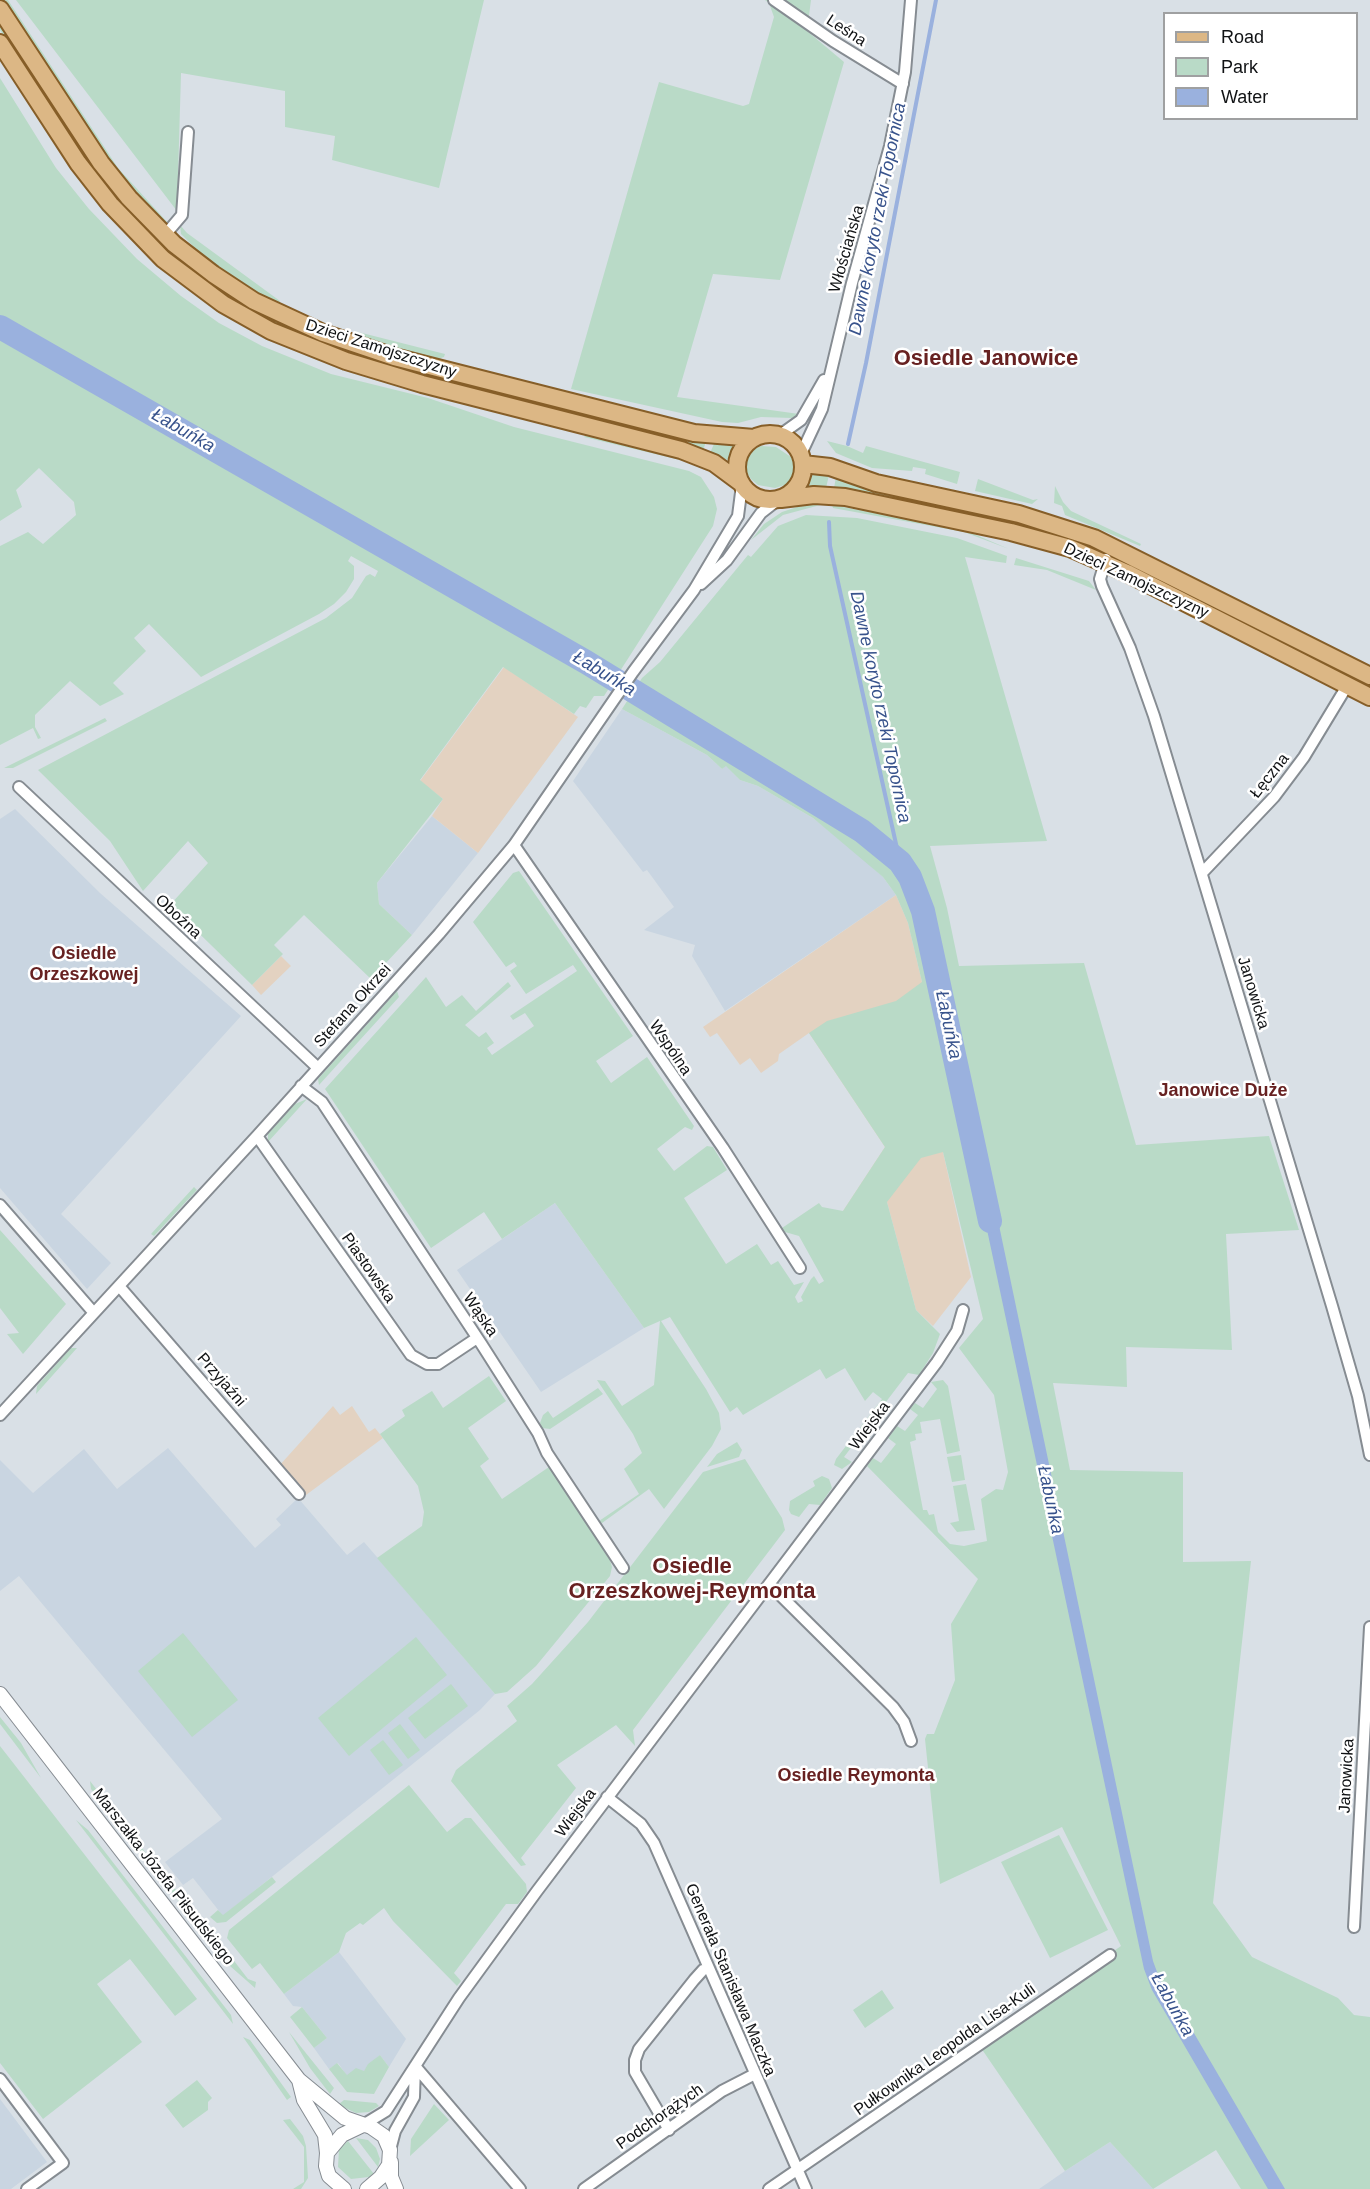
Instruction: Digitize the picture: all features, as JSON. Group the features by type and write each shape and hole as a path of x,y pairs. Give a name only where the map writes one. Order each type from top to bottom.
{"main road":[{"name":"Dzieci Zamojszczyzny","path":"0,9 101,163 129,198 165,235 213,274 255,301 300,324 346,342 477,379 694,433 754,438"},
{"name":"Dzieci Zamojszczyzny","path":"0,43 78,163 110,204 163,259 223,304 271,331 338,358 422,384 681,450 714,463 741,484"},
{"path":"762,435 780,435 792,442 802,459 800,481 796,489 780,499 758,498 741,484 737,469 739,454 754,438 762,435"},
{"name":"Dzieci Zamojszczyzny","path":"802,459 876,483 1044,520 1111,545 1370,676"},
{"name":"Dzieci Zamojszczyzny","path":"780,499 814,495 845,497 1040,539 1104,563 1370,698"}],"street":[{"name":"Leśna","path":"774,0 832,41 903,84"},
{"name":"Włościańska","path":"802,459 822,409 890,146 903,84 911,0"},
{"path":"165,235 182,215 188,132"},
{"name":"Włościańska","path":"780,435 804,416 832,364"},
{"name":"Stefana Okrzei","path":"0,1415 257,1136 514,845 633,672 694,590 738,516 741,484"},
{"name":"Stefana Okrzei","path":"694,590 727,560 761,513 780,499"},
{"name":"Janowicka","path":"1111,545 1100,579 1137,665 1202,873 1355,1385 1370,1455"},
{"name":"Łęczna","path":"1202,873 1274,797 1304,757 1347,686"},
{"name":"Oboźna","path":"19,787 318,1068"},
{"name":"Wspólna","path":"514,845 723,1148 800,1268"},
{"name":"Wąska","path":"302,1086 322,1102 538,1432 548,1453 623,1568"},
{"name":"Piastowska","path":"257,1136 411,1355 427,1364 438,1364 477,1338"},
{"path":"0,1205 94,1313"},
{"name":"Przyjaźni","path":"118,1286 299,1494"},
{"name":"Wiejska","path":"363,2125 386,2111 459,1998 607,1797 937,1362 957,1331 963,1310"},
{"path":"769,1584 893,1707 904,1722 911,1741"},
{"name":"Janowicka","path":"1354,1927 1370,1627"},
{"name":"Marszałka Józefa Piłsudskiego","path":"0,1694 299,2080 315,2090 339,2114 380,2133 391,2153"},
{"name":"Generała Stanisława Maczka","path":"607,1797 634,1818 650,1836 806,2189"},
{"name":"Pułkownika Leopolda Lisa-Kuli","path":"769,2189 1110,1955"},
{"path":"669,2130 635,2072 635,2060 639,2049 694,1980 703,1970 710,1968"},
{"path":"416,2066 520,2189"},
{"name":"Wiejska","path":"391,2153 395,2132 414,2097 416,2066"},
{"name":"Podchorążych","path":"584,2189 722,2091 755,2074"},
{"path":"0,2079 63,2163 27,2189"},
{"name":"Marszałka Józefa Piłsudskiego","path":"299,2080 304,2100 325,2135 327,2172 323,2189"},
{"path":"327,2153 342,2135 363,2125"},
{"path":"366,2189 384,2173 391,2153"},
{"path":"391,2153 392,2177 396,2189"},
{"path":"327,2172 334,2184 344,2189"}],"shaded area":[{"path":"504,667 578,717 478,853 432,816 443,799 420,781"},
{"path":"622,709 707,755 722,769 726,765 740,780 758,786 813,818 862,857 883,877 896,895 725,1011 692,956 695,945 644,930 674,907 647,870 643,872 573,781"},
{"path":"15,809 100,893 241,1016 61,1214 111,1263 87,1289 0,1188 0,819"},
{"path":"432,816 478,853 412,935 379,904 377,883"},
{"path":"896,895 908,923 922,982 943,1152 971,1277 933,1326 916,1310 887,1202 843,1211 885,1147 809,1033 779,1054 778,1061 761,1073 750,1058 740,1065 717,1033 710,1037 703,1027"},
{"path":"281,956 291,966 261,995 252,985"},
{"path":"555,1203 644,1328 541,1392 457,1270"},
{"path":"333,1406 340,1415 352,1406 369,1432 375,1428 383,1438 306,1495 279,1466"},
{"path":"168,1448 255,1548 281,1525 276,1519 298,1498 347,1555 364,1542 495,1694 480,1710 223,1916 193,1878 183,1885 165,1862 222,1819 19,1576 0,1591 0,1460 33,1493 84,1449 117,1489"},
{"path":"339,1952 406,2039 389,2067 380,2055 364,2071 347,2076 338,2063 329,2069 314,2048 327,2038 302,2007 293,2006 284,1994"},
{"path":"0,2099 47,2162 11,2189 0,2189"},
{"path":"1110,2142 1153,2189 1039,2189 1065,2171"}],"green space":[{"path":"5,0 8,0 118,168 169,224 164,223 131,189 106,156"},
{"path":"16,0 484,0 439,188 332,160 335,136 285,127 285,91 181,73 177,211"},
{"path":"765,0 811,0 807,31 844,62 780,280 713,274 677,397 799,414 792,418 761,417 738,423 722,422 571,389 659,82 743,106 749,104 774,17 769,3"},
{"path":"0,21 114,193 173,253 246,305 316,338 357,353 706,442 703,450 357,357 271,323 232,301 157,244 104,186 0,30"},
{"path":"0,78 56,168 89,209 137,259 181,296 219,323 262,346 331,374 428,398 514,427 689,471 701,477 714,497 717,509 713,526 604,696 594,696 586,708 580,706 574,714 503,667 420,780 443,799 377,883 379,904 412,935 371,979 304,915 274,945 283,954 252,985 170,905 208,863 188,841 143,891 110,841 38,770 326,618 352,598 366,576 370,574 375,577 378,571 351,556 348,561 354,566 354,579 346,592 334,604 201,677 149,624 134,638 146,651 113,683 124,694 100,706 70,681 35,715 35,727 41,738 38,739 33,728 0,745 0,546 28,532 43,544 76,515 74,502 39,468 16,490 22,507 0,521"},
{"path":"180,225 187,233 280,301 278,305 229,276 206,259 181,234"},
{"path":"354,331 445,354 444,357 438,359 354,338"},
{"path":"587,434 679,457 697,464 584,437"},
{"path":"827,441 863,453 866,446 960,472 957,484 925,474 926,469 913,467 912,471 872,468 836,453"},
{"path":"714,444 734,446 730,461 710,453"},
{"path":"761,446 776,447 791,457 797,470 791,483 775,488 758,485 751,479 744,467 746,458 752,450"},
{"path":"810,468 829,475 826,488 806,487"},
{"path":"836,477 1016,521 1091,546 1095,550 856,491 834,488"},
{"path":"978,479 1033,500 1038,499 1032,504 975,491"},
{"path":"1055,486 1063,502 1071,511 1141,544 1140,546 1065,515 1062,506 1054,503"},
{"path":"824,504 783,515 751,540 764,524 782,512 803,505"},
{"path":"832,505 962,529 1009,549 964,532 833,508"},
{"path":"806,515 857,518 957,538 1007,556 1006,563 965,557 1047,841 930,846 947,908 959,966 1084,963 1136,1145 1269,1136 1299,1230 1226,1234 1232,1350 1126,1347 1127,1387 1053,1383 1070,1470 1183,1472 1183,1562 1251,1561 1213,1903 1252,1957 1338,1998 1354,2015 1370,2017 1370,2189 1241,2189 1216,2150 1153,2189 1110,2142 1065,2171 979,2045 1121,1946 1062,1827 940,1884 925,1739 927,1734 934,1734 955,1680 951,1624 978,1579 867,1466 873,1458 881,1463 896,1444 888,1438 897,1426 905,1431 918,1415 910,1409 915,1403 923,1408 937,1389 931,1382 943,1380 948,1386 960,1451 947,1454 940,1419 920,1422 922,1433 915,1434 916,1440 910,1442 923,1510 927,1510 929,1515 934,1514 938,1532 950,1544 964,1546 987,1541 981,1499 996,1489 1003,1490 1008,1472 994,1395 959,1348 983,1319 943,1152 921,1158 887,1202 916,1310 940,1334 933,1353 919,1375 908,1373 844,1457 852,1462 842,1469 834,1465 836,1459 882,1399 873,1392 865,1401 845,1368 826,1379 820,1369 743,1415 737,1407 730,1412 670,1317 661,1321 706,1389 719,1413 721,1429 712,1446 664,1509 649,1489 602,1523 599,1521 639,1494 624,1469 642,1453 633,1434 597,1380 605,1381 622,1406 654,1385 660,1321 644,1328 555,1203 502,1239 484,1212 431,1248 325,1089 426,977 446,1007 462,995 476,1011 508,982 511,986 465,1025 479,1037 486,1032 494,1043 487,1048 492,1055 534,1026 525,1013 513,1020 510,1016 577,971 573,965 526,994 510,971 517,966 514,962 506,967 473,922 513,873 519,871 633,1036 596,1061 611,1083 647,1057 694,1126 692,1130 685,1127 657,1149 674,1171 707,1146 713,1147 727,1170 684,1198 726,1264 757,1244 771,1265 778,1261 794,1285 804,1282 795,1297 798,1303 803,1301 801,1297 814,1276 819,1284 824,1281 799,1236 785,1232 782,1228 819,1203 822,1207 843,1211 885,1147 809,1033 827,1021 896,1001 922,982 908,923 896,895 883,877 813,818 758,786 740,780 726,766 722,769 707,755 622,709 642,678 660,662 748,555 751,557 778,526"},
{"path":"1016,558 1089,581 1096,590 1047,570 1014,565"},
{"path":"1154,574 1370,684 1370,690 1152,578"},
{"path":"105,718 107,721 13,768 4,768"},
{"path":"397,991 399,997 319,1085 318,1079"},
{"path":"307,1099 268,1142 268,1134 295,1104"},
{"path":"194,1187 197,1190 154,1236 151,1234"},
{"path":"0,1230 66,1304 23,1354 7,1334 19,1333 0,1308"},
{"path":"71,1348 77,1348 36,1394 37,1386"},
{"path":"489,1376 506,1401 468,1428 489,1459 480,1466 502,1499 549,1467 610,1560 612,1567 610,1576 536,1666 507,1692 495,1694 377,1558 422,1526 424,1512 418,1486 380,1434 405,1416 402,1410 432,1391 443,1408"},
{"path":"598,1388 603,1394 550,1429 542,1428 540,1423 543,1415 548,1411 553,1418"},
{"path":"737,1442 742,1450 739,1457 707,1467 717,1454"},
{"path":"961,1455 965,1480 952,1482 947,1457"},
{"path":"745,1459 782,1518 785,1530 633,1730 635,1746 616,1725 557,1765 576,1788 521,1858 526,1865 521,1866 451,1781 456,1770 517,1721 507,1706 532,1684 588,1622 703,1472"},
{"path":"822,1476 829,1479 832,1488 820,1505 809,1504 799,1517 791,1514 790,1501 815,1486 813,1481"},
{"path":"966,1484 975,1530 957,1532 950,1523 959,1521 953,1486"},
{"path":"183,1633 238,1700 192,1737 138,1671"},
{"path":"416,1637 447,1675 349,1756 318,1718"},
{"path":"451,1684 468,1706 425,1739 408,1718"},
{"path":"0,1717 21,1743 41,1778 0,1724"},
{"path":"400,1724 420,1750 408,1759 388,1733"},
{"path":"383,1740 403,1765 389,1775 370,1750"},
{"path":"0,1746 197,1999 175,2016 130,1959 97,1984 142,2042 43,2119 0,2063"},
{"path":"90,1781 162,1874 155,1871 91,1789"},
{"path":"409,1785 447,1832 465,1818 471,1818 526,1884 527,1892 518,1904 506,1904 454,1973 461,1981 457,1986 393,1921 384,1908 363,1925 360,1923 346,1933 339,1952 284,1994 260,1963 252,1969 227,1938 229,1930"},
{"path":"76,1820 88,1830 231,2015 233,2024"},
{"path":"1059,1835 1108,1930 1050,1958 1001,1862"},
{"path":"272,1877 276,1882 226,1922 217,1923 210,1917 218,1910 223,1915"},
{"path":"171,1885 199,1915 188,1913 172,1893"},
{"path":"204,1922 248,1979 256,1982 255,1988 230,1966 203,1931"},
{"path":"882,1990 894,2008 865,2028 853,2010"},
{"path":"302,2007 327,2038 314,2048 290,2017"},
{"path":"289,2032 334,2088 330,2094 310,2068"},
{"path":"243,2037 250,2040 291,2097 287,2100"},
{"path":"380,2055 389,2067 374,2094 347,2092 329,2069 337,2063 347,2075 356,2068 364,2071 368,2064"},
{"path":"197,2080 212,2098 208,2102 208,2110 183,2128 165,2105"},
{"path":"344,2100 376,2103 379,2106 369,2112 356,2113 339,2104"},
{"path":"434,2104 449,2120 410,2156 411,2139"},
{"path":"290,2119 303,2136 306,2146 308,2178 301,2189 293,2189 304,2182 304,2147 283,2120"},
{"path":"356,2138 368,2140 376,2148 380,2159 378,2167"},
{"path":"348,2141 374,2174 369,2177 351,2179 338,2167 339,2149"}],"water":[{"path":"991,1187 1153,1961 1160,1980 1174,1999 1285,2189 1268,2189 1152,1990 1144,1969 986,1225 980,1215 977,1190"}],"waterway":[{"name":"Dawne koryto rzeki Topornica","path":"848,444 866,363 936,0"},
{"name":"Łabuńka","path":"0,327 586,662 862,831 900,862 910,877 923,911 990,1221"},
{"name":"Dawne koryto rzeki Topornica","path":"829,522 830,546 900,862"}],"district":[{"name":"Osiedle Janowice","path":"986,359"},
{"name":"Osiedle Orzeszkowej","path":"84,964"},
{"name":"Janowice Duże","path":"1223,1091"},
{"name":"Osiedle Orzeszkowej-Reymonta","path":"692,1580"},
{"name":"Osiedle Reymonta","path":"856,1776"}]}
